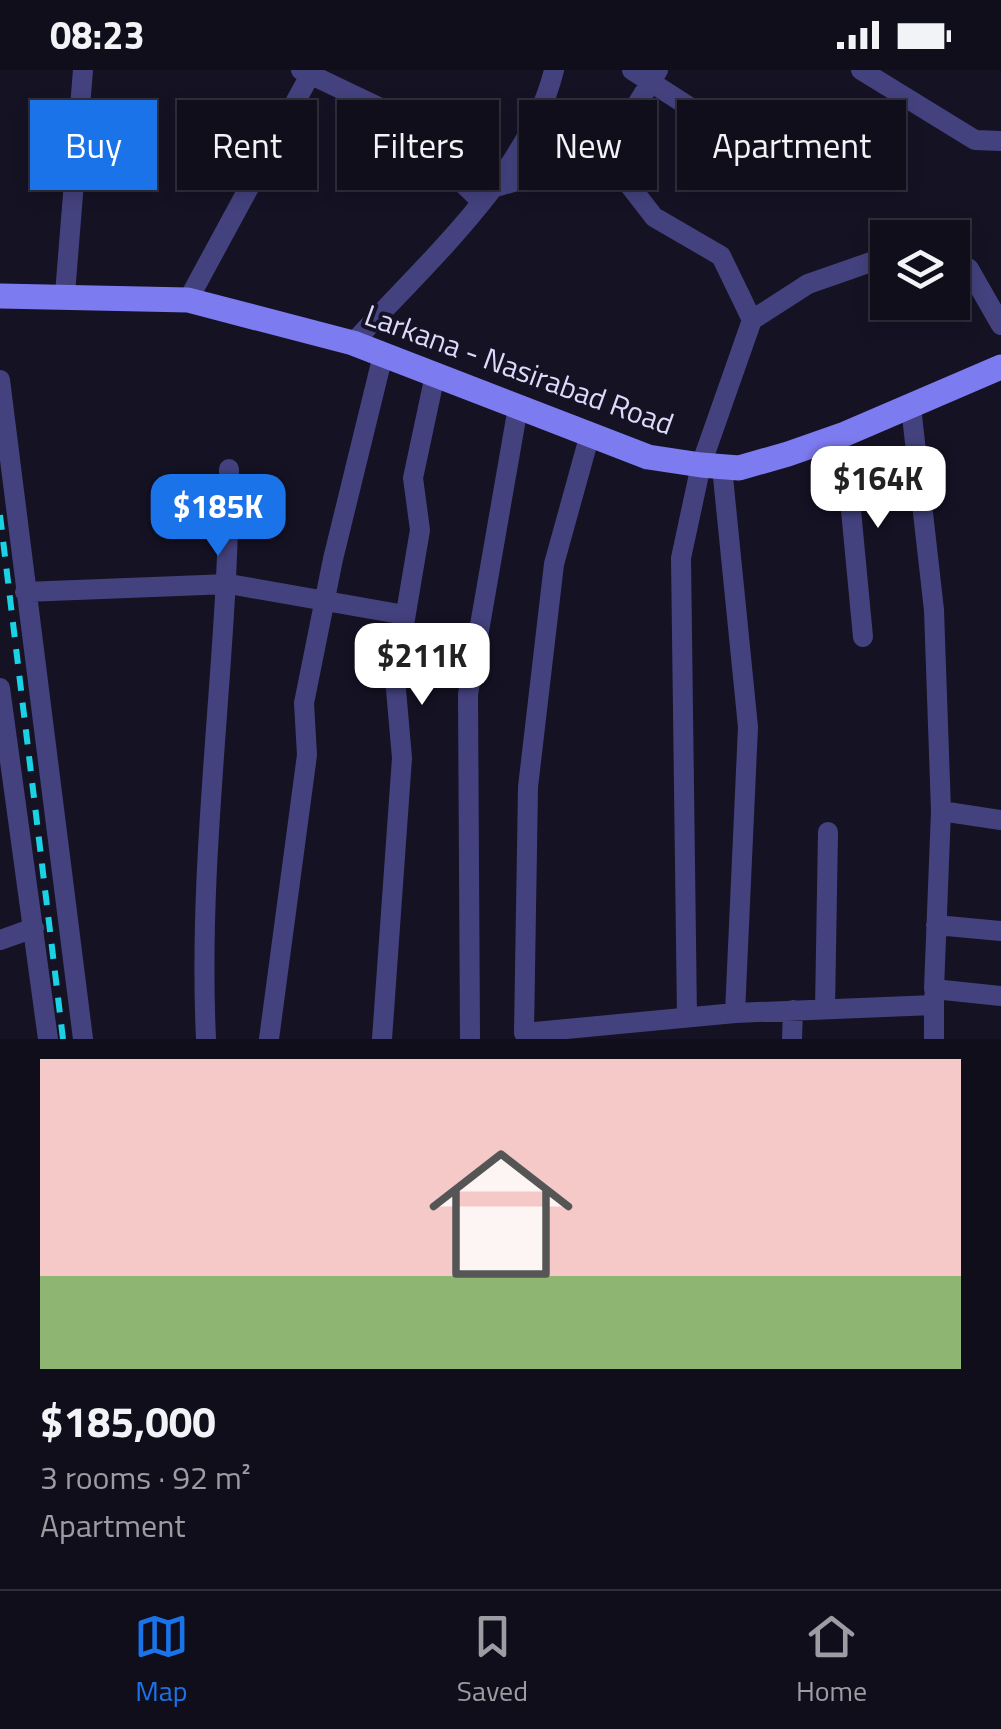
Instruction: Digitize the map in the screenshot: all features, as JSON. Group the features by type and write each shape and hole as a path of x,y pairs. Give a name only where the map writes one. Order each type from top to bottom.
{"main road":[{"name":"Larkana - Nasirabad Road","path":"0,296 65,294 188,300 353,344 648,457 739,468 832,439 1001,366"}],"street":[{"path":"65,294 84,70"},
{"path":"353,344 484,194 546,102 554,70"},
{"path":"632,70 655,75 690,100"},
{"path":"862,70 975,140 1001,140"},
{"path":"188,300 306,72 389,112 484,194"},
{"path":"639,100 655,75"},
{"path":"484,194 519,183"},
{"path":"633,190 654,217 721,256 752,320 681,558 687,1017"},
{"path":"752,320 808,284 870,262"},
{"path":"970,271 1001,325"},
{"path":"269,1039 307,754 304,703 383,355"},
{"path":"382,1039 402,758 395,678 420,530 413,478 434,375"},
{"path":"0,380 83,1039"},
{"path":"470,1039 468,694 518,407"},
{"path":"912,407 934,610 941,811 934,1039"},
{"path":"590,434 554,564 528,787 521,1036 644,1030 687,1017 826,1009 934,996 1001,996"},
{"path":"832,439 850,490 863,636"},
{"path":"711,466 748,727 735,1013"},
{"path":"206,1039 208,829 229,584 229,469"},
{"path":"25,592 229,584 406,615"},
{"path":"1,697 10,828 34,928 48,1039"},
{"path":"941,811 1001,820"},
{"path":"826,1009 828,832"},
{"path":"936,925 1001,930"},
{"path":"0,940 34,928"},
{"path":"792,1039 793,1010"}],"railway":[{"path":"0,515 63,1039"}]}
